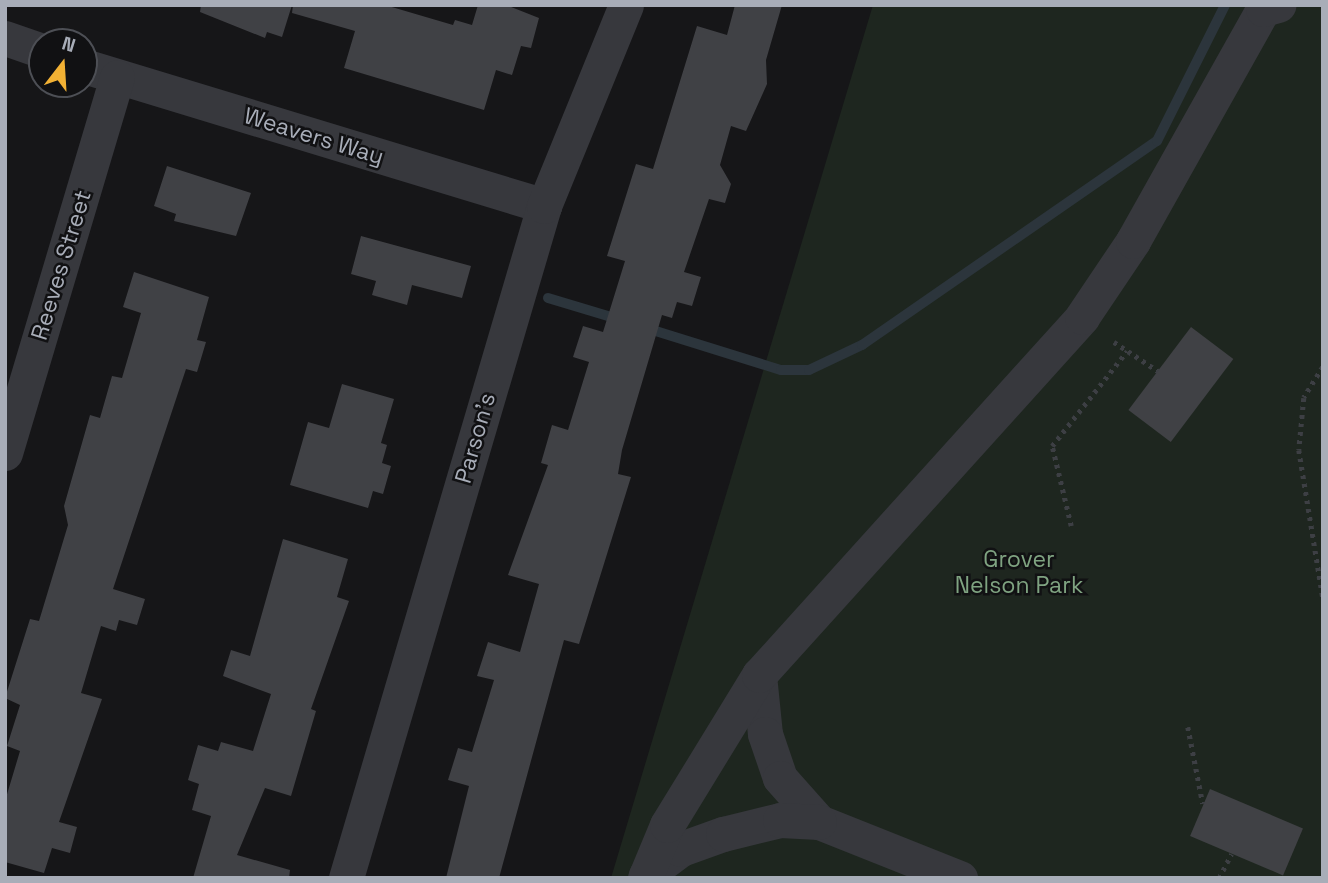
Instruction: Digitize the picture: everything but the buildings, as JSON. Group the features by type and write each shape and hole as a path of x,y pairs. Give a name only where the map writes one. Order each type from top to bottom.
{"street":[{"name":"Parson's","path":"346,878 544,206 626,5"},
{"path":"645,876 708,751 759,675 1082,317 1133,241 1263,9 1278,5"},
{"path":"5,38 28,46"},
{"name":"Weavers Way","path":"98,71 544,206"},
{"name":"Reeves Street","path":"5,453 117,77"},
{"path":"759,675 765,734 780,778 819,822"},
{"path":"645,876 681,849 723,834 780,820 819,822 960,878"}],"path":[{"path":"1114,342 1158,371"},
{"path":"1071,526 1052,446 1127,351"},
{"path":"1323,367 1304,398 1299,450 1323,599"},
{"path":"1188,727 1203,804"},
{"path":"1219,878 1231,854"}],"green space":[{"name":"Grover Nelson Park","path":"873,5 1323,5 1323,878 611,878"}],"waterway":[{"path":"646,328 781,370 809,370 862,345 1157,141 1225,5"},
{"path":"548,298 618,319"}]}
